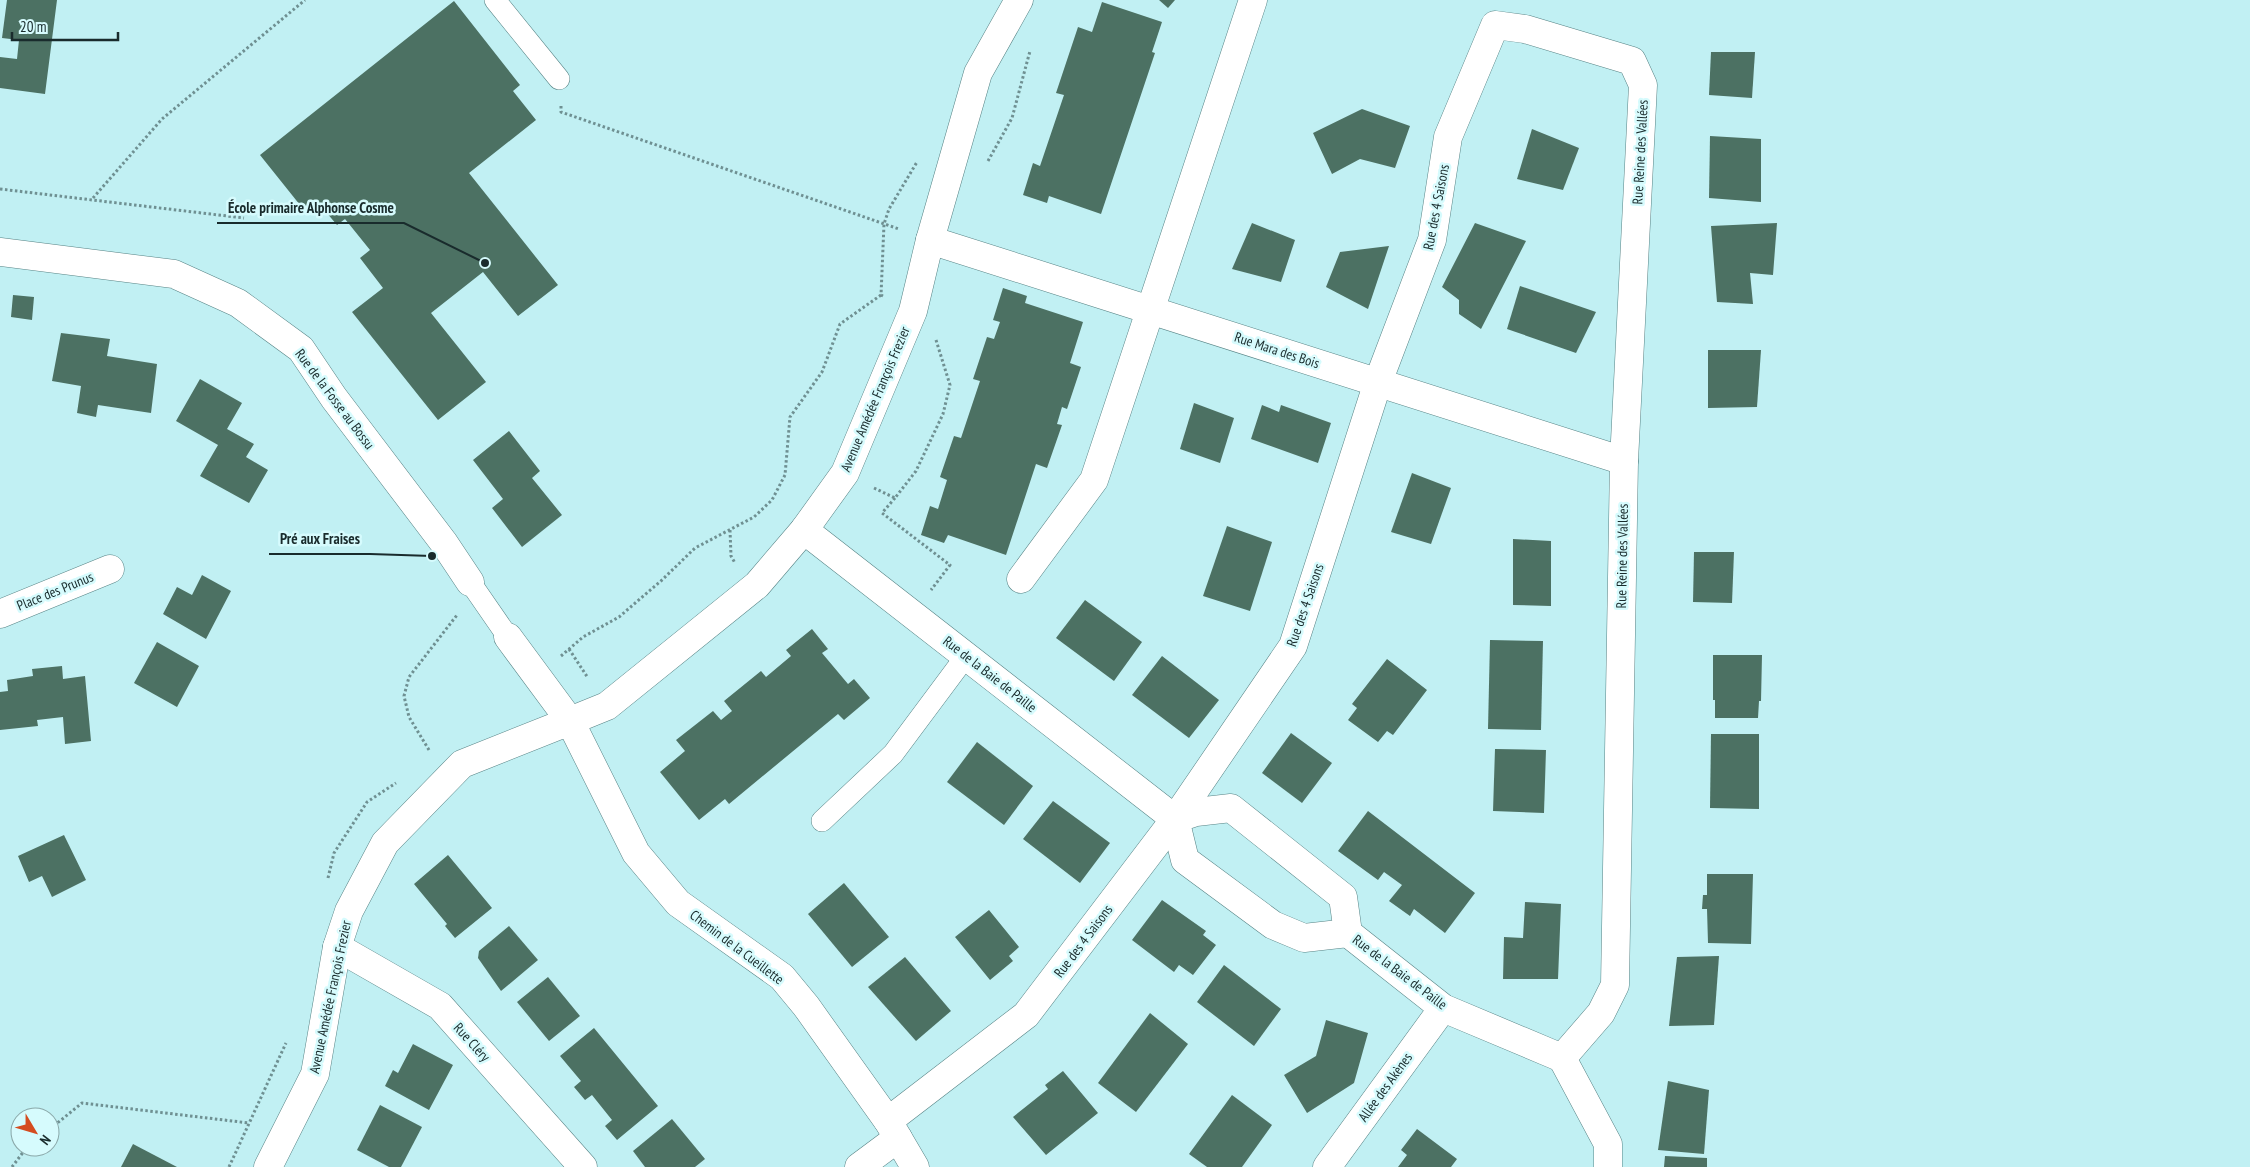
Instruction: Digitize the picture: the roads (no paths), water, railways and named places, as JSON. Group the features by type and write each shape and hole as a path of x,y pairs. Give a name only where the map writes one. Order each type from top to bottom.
{"street":[{"name":"Avenue Amédée François Frezier","path":"268,1167 315,1074 337,947 348,911 385,843 462,764 607,706 750,591 804,530 845,473 913,311 930,240 978,74 1019,0"},
{"path":"1021,579 1094,480 1253,0"},
{"name":"Rue des 4 Saisons","path":"859,1167 893,1129 1026,1016 1175,819 1293,646 1378,382 1432,240 1448,137 1495,25"},
{"name":"Rue Reine des Vallées","path":"1495,25 1525,29 1632,61 1643,85 1624,461 1615,985 1601,1013 1562,1058"},
{"name":"Rue Mara des Bois","path":"930,240 1624,461"},
{"name":"Rue de la Fosse au Bossu","path":"0,252 174,274 238,303 301,349 334,398 444,543 473,586"},
{"name":"Rue de la Baie de Paille","path":"804,530 1175,819 1186,860 1273,925 1304,938 1348,933"},
{"name":"Place des Prunus","path":"0,614 110,569"},
{"path":"508,637 570,721"},
{"name":"Chemin de la Cueillette","path":"570,721 636,853 678,904 782,977 806,1006 893,1129 916,1167"},
{"name":"Rue de la Baie de Paille","path":"1175,819 1196,812 1231,808 1343,897 1348,933 1443,1008 1562,1058"},
{"name":"Rue Cléry","path":"337,947 440,1006 583,1167"},
{"name":"Allée des Akènes","path":"1327,1167 1443,1008"},
{"path":"1562,1058 1608,1144 1608,1167"}],"lane":[{"path":"494,0 559,78"},
{"name":"Rue de la Fosse au Bossu","path":"473,586 508,637"},
{"path":"822,821 893,754 966,656"}],"place":[{"name":"École primaire Alphonse Cosme","path":"485,263"},
{"name":"Pré aux Fraises","path":"432,556"}]}
